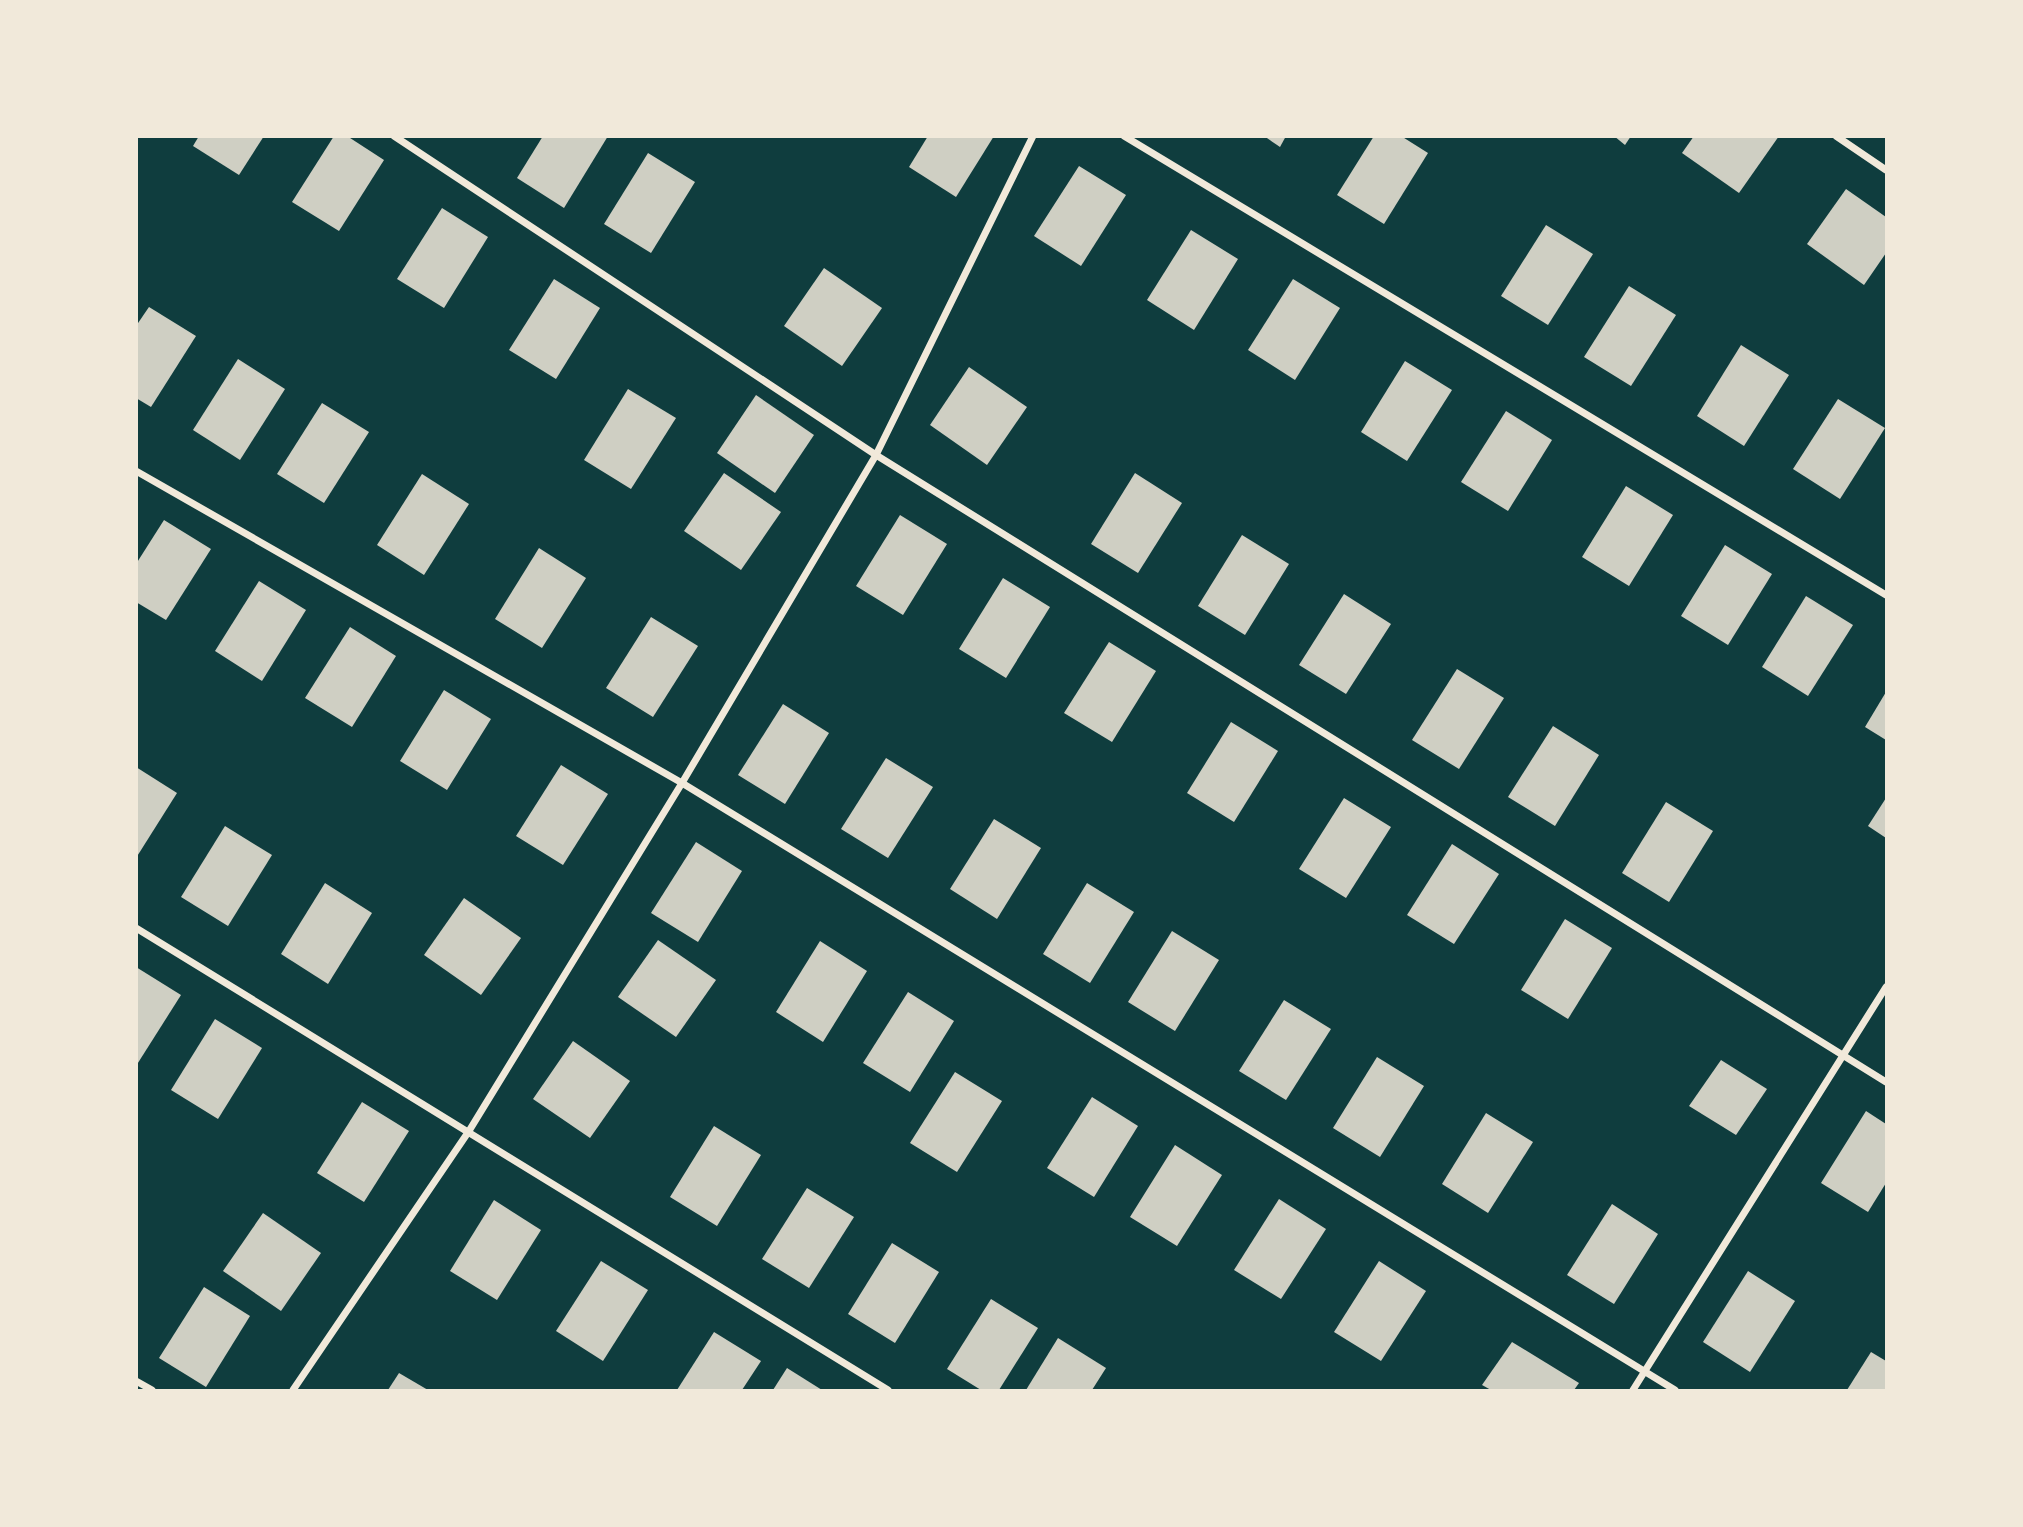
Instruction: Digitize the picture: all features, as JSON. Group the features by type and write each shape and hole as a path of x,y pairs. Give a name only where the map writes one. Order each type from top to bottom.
{"street":[{"path":"394,136 876,455 1886,1082"},
{"path":"293,1391 468,1131 682,783 876,455 1033,136"},
{"path":"1124,136 1886,595"},
{"path":"1836,136 1886,170"},
{"path":"136,471 682,783 1675,1391"},
{"path":"136,928 888,1391"},
{"path":"1633,1391 1886,987"},
{"path":"136,1381 152,1391"}],"building":[{"path":"199,136 264,136 239,175 193,146"},
{"path":"334,136 347,136 384,160 339,231 292,202"},
{"path":"543,136 608,136 564,208 517,178"},
{"path":"928,136 994,136 956,197 909,167"},
{"path":"1264,136 1286,136 1280,147"},
{"path":"1374,136 1401,136 1428,153 1384,224 1337,195"},
{"path":"1614,136 1631,136 1625,145"},
{"path":"1694,136 1779,136 1739,193 1682,153"},
{"path":"648,153 695,182 651,253 604,224"},
{"path":"1079,166 1126,195 1081,266 1034,236"},
{"path":"1846,189 1886,217 1886,253 1864,285 1807,244"},
{"path":"442,208 488,237 444,308 397,279"},
{"path":"1546,225 1593,254 1548,325 1501,296"},
{"path":"1191,230 1238,259 1194,330 1147,300"},
{"path":"824,268 882,308 842,366 784,326"},
{"path":"554,279 600,308 556,379 509,350"},
{"path":"1293,279 1340,308 1295,380 1248,350"},
{"path":"1629,286 1676,315 1631,386 1584,357"},
{"path":"149,307 196,336 151,407 136,398 136,326"},
{"path":"1741,345 1789,375 1744,446 1697,416"},
{"path":"238,359 285,389 240,460 193,430"},
{"path":"1405,361 1452,390 1407,461 1361,432"},
{"path":"969,367 1027,407 987,465 930,425"},
{"path":"628,389 676,418 631,489 584,460"},
{"path":"756,395 814,435 775,493 717,453"},
{"path":"1838,399 1885,428 1840,499 1793,469"},
{"path":"322,403 369,432 324,503 277,474"},
{"path":"1506,411 1552,440 1508,511 1461,482"},
{"path":"724,473 781,512 741,570 684,531"},
{"path":"1135,473 1182,503 1138,573 1091,544"},
{"path":"422,474 469,504 424,575 377,545"},
{"path":"1626,486 1673,515 1629,586 1582,557"},
{"path":"900,515 947,544 903,615 856,586"},
{"path":"164,520 211,549 166,620 136,602 136,564"},
{"path":"1242,535 1289,564 1245,635 1198,606"},
{"path":"1725,545 1772,574 1728,645 1681,616"},
{"path":"539,548 586,578 542,648 495,619"},
{"path":"1003,578 1050,607 1006,678 959,649"},
{"path":"259,581 306,610 262,681 215,651"},
{"path":"1344,594 1391,624 1346,694 1299,665"},
{"path":"1806,596 1853,625 1808,696 1762,667"},
{"path":"651,617 698,646 653,717 606,688"},
{"path":"350,627 396,656 352,727 305,698"},
{"path":"1109,642 1156,671 1112,742 1064,713"},
{"path":"1457,669 1504,698 1459,769 1412,740"},
{"path":"444,690 491,719 447,790 400,761"},
{"path":"1886,692 1886,740 1865,727"},
{"path":"783,704 829,733 785,804 738,775"},
{"path":"1231,722 1278,751 1234,822 1187,793"},
{"path":"1553,726 1599,755 1555,826 1508,797"},
{"path":"886,758 933,787 888,858 841,829"},
{"path":"561,765 608,794 563,865 516,836"},
{"path":"136,767 177,793 136,858"},
{"path":"1344,798 1391,827 1346,898 1299,869"},
{"path":"1886,798 1886,838 1868,826"},
{"path":"1666,802 1713,831 1669,902 1622,873"},
{"path":"994,819 1041,848 997,919 950,889"},
{"path":"225,826 272,855 228,926 181,897"},
{"path":"696,842 742,871 698,942 651,913"},
{"path":"1452,844 1499,874 1454,944 1407,915"},
{"path":"325,883 372,913 328,984 281,954"},
{"path":"1087,883 1134,912 1090,983 1043,954"},
{"path":"464,898 521,938 481,995 424,955"},
{"path":"1565,919 1612,948 1568,1019 1521,990"},
{"path":"1172,931 1219,960 1175,1031 1128,1002"},
{"path":"658,940 716,980 676,1037 618,997"},
{"path":"820,941 867,971 823,1042 776,1012"},
{"path":"136,967 181,995 136,1066"},
{"path":"908,992 954,1021 910,1092 863,1063"},
{"path":"1284,1000 1331,1029 1286,1100 1239,1071"},
{"path":"215,1019 262,1048 218,1119 171,1090"},
{"path":"573,1041 630,1081 590,1138 533,1099"},
{"path":"1377,1057 1424,1086 1380,1157 1333,1128"},
{"path":"1721,1060 1767,1089 1736,1135 1689,1106"},
{"path":"955,1072 1002,1101 957,1172 910,1143"},
{"path":"1092,1097 1138,1126 1094,1197 1047,1168"},
{"path":"362,1102 409,1131 364,1202 317,1173"},
{"path":"1866,1111 1886,1124 1886,1183 1868,1212 1821,1183"},
{"path":"1486,1113 1533,1142 1488,1213 1442,1184"},
{"path":"714,1126 761,1155 717,1226 670,1197"},
{"path":"1175,1145 1222,1175 1177,1246 1130,1217"},
{"path":"807,1188 854,1217 809,1288 762,1259"},
{"path":"1279,1199 1326,1229 1281,1299 1234,1270"},
{"path":"494,1200 541,1230 497,1300 450,1271"},
{"path":"1612,1204 1658,1234 1614,1304 1567,1275"},
{"path":"263,1213 321,1253 281,1311 223,1271"},
{"path":"892,1243 939,1272 895,1343 848,1314"},
{"path":"601,1261 648,1290 603,1361 556,1331"},
{"path":"1379,1261 1426,1291 1381,1361 1334,1332"},
{"path":"1748,1271 1795,1301 1750,1372 1703,1342"},
{"path":"204,1287 250,1316 206,1387 159,1358"},
{"path":"991,1299 1038,1328 999,1390 981,1390 947,1369"},
{"path":"714,1332 761,1361 742,1390 677,1390"},
{"path":"1058,1338 1106,1368 1092,1390 1026,1390"},
{"path":"1512,1342 1579,1383 1574,1390 1491,1390 1482,1385"},
{"path":"1871,1352 1886,1361 1886,1390 1847,1390"},
{"path":"787,1368 822,1390 773,1390"},
{"path":"399,1373 428,1390 388,1390"}]}
